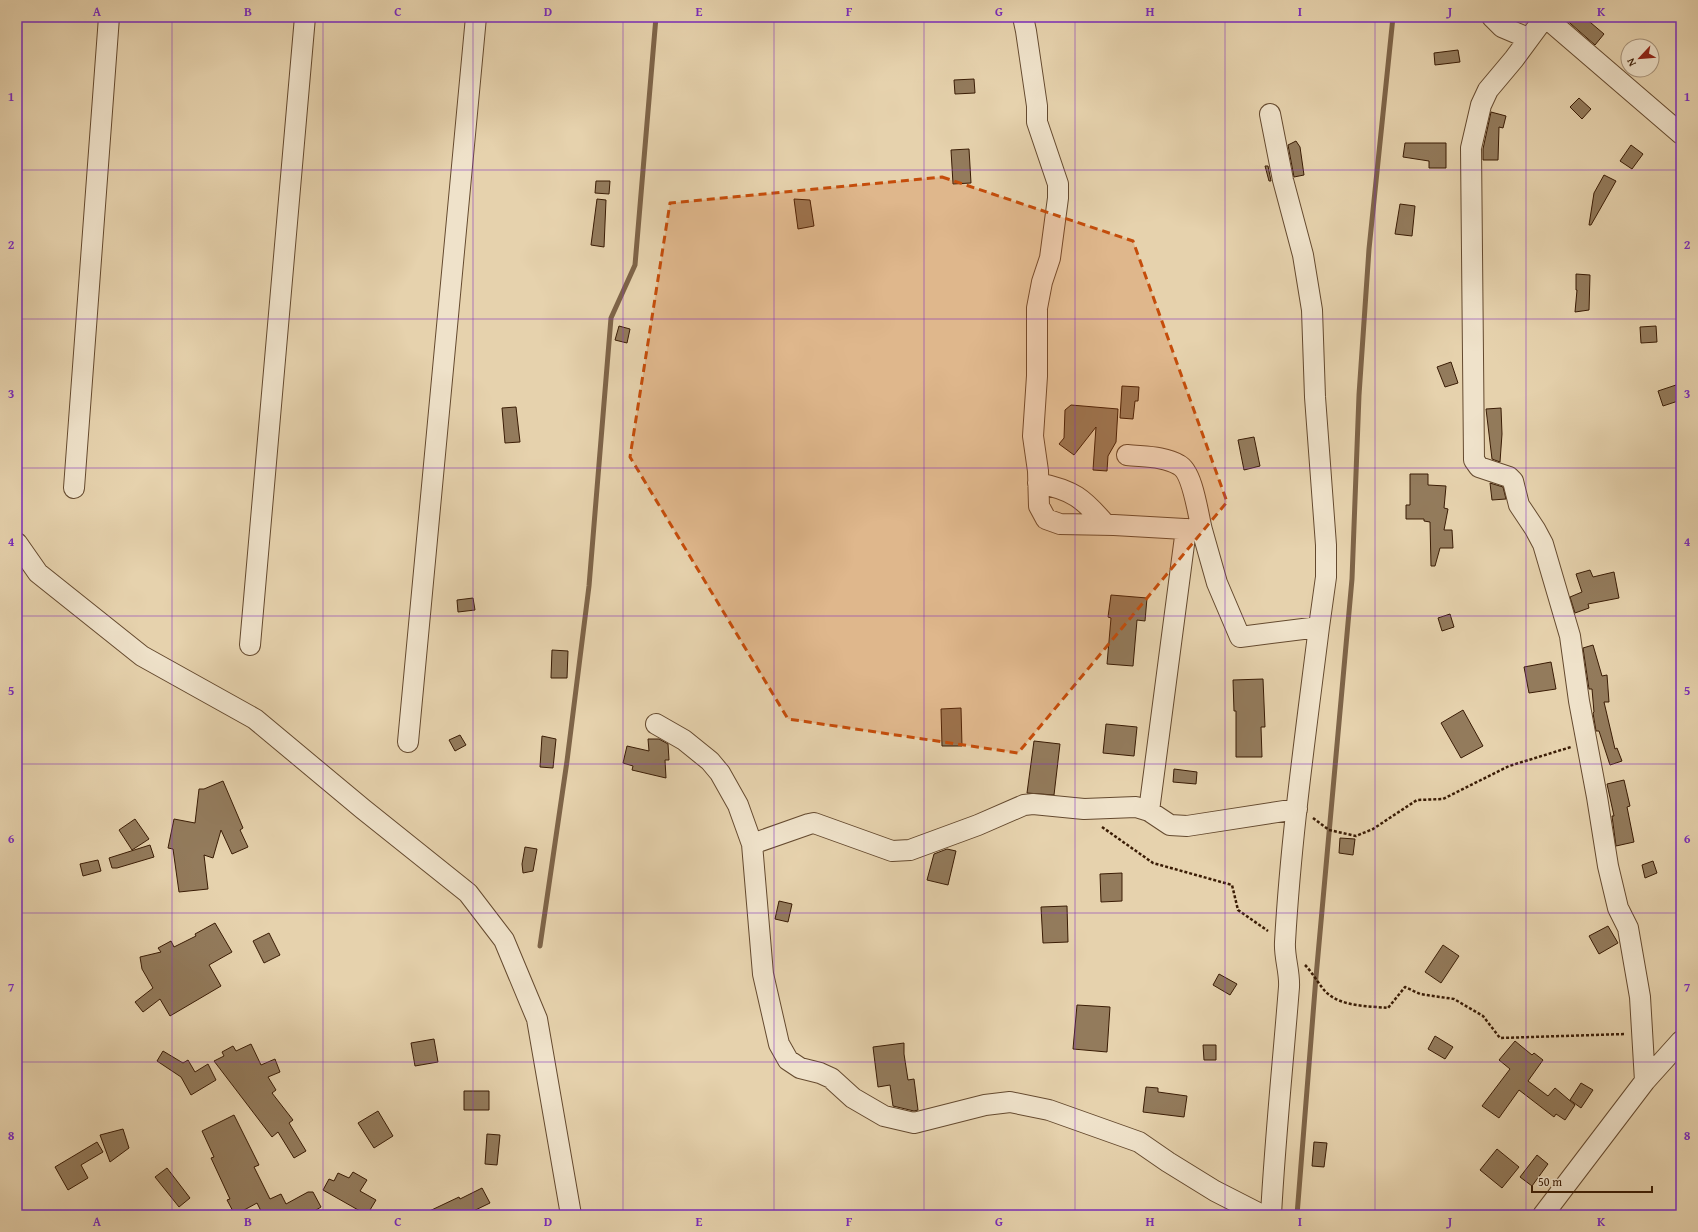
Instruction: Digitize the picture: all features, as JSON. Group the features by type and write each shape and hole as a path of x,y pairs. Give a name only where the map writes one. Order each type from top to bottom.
{"street":[{"path":"74,488 110,17"},
{"path":"250,645 305,17"},
{"path":"408,742 476,17"},
{"path":"1023,17 1037,106 1037,122 1058,184 1058,198 1050,258 1042,282 1037,308 1037,376 1033,436 1040,506 1046,519 1060,524 1194,529"},
{"path":"1645,1081 1640,997 1628,928 1618,908 1614,893 1591,761 1586,742 1570,636 1543,544 1535,529 1519,506 1513,482 1509,477 1479,467 1474,460 1471,148 1485,95 1545,17 1681,134"},
{"path":"1497,22 1528,38"},
{"path":"1497,22 1514,59"},
{"path":"1270,114 1283,180 1303,255 1312,310 1315,397 1326,545 1325,591 1319,627 1297,809 1285,942 1290,984 1276,1135 1271,1215"},
{"path":"1127,455 1166,460 1180,465 1187,473 1194,529 1240,637 1319,627"},
{"path":"1038,482 1077,496 1091,508 1106,525"},
{"path":"1150,811 1194,529"},
{"path":"17,543 38,573 142,656 255,719 369,814 468,893 504,940 537,1019 571,1215"},
{"path":"656,724 684,740 720,773 738,805 752,844 763,974 779,1044 788,1060 800,1068 820,1072 831,1078 853,1098 884,1116 914,1123 985,1105 1010,1102 1049,1110 1140,1142 1168,1162 1215,1191 1262,1215"},
{"path":"752,844 814,823 892,851 910,850 978,825 1024,805 1033,804 1084,809 1136,807 1150,811 1170,825 1187,826 1297,809"},
{"path":"1543,1215 1645,1081 1681,1041"}],"path":[{"path":"1297,809 1314,818 1329,830 1356,836 1373,829 1417,800 1443,799 1509,766 1586,742"},
{"path":"1101,826 1153,863 1232,885 1238,910 1285,942 1316,977 1327,992 1342,1003 1388,1008 1405,987 1420,994 1454,999 1483,1016 1500,1038 1642,1033"}],"highlighted area":[{"path":"942,177 1133,241 1227,502 1018,753 788,719 630,457 670,203"}],"building":[{"path":"1563,17 1584,17 1604,34 1595,45"},
{"path":"1458,50 1460,62 1435,65 1434,53"},
{"path":"974,79 975,93 955,94 954,80"},
{"path":"1579,98 1591,109 1582,119 1570,107"},
{"path":"1491,112 1506,116 1503,128 1499,127 1498,160 1483,160 1483,149"},
{"path":"1296,141 1300,147 1304,175 1294,177 1288,145"},
{"path":"1405,143 1446,143 1446,168 1429,168 1429,161 1403,157"},
{"path":"1631,145 1643,154 1632,169 1620,161"},
{"path":"969,149 971,183 953,184 951,150"},
{"path":"1265,166 1268,166 1271,181 1269,181"},
{"path":"1604,175 1616,181 1591,225 1589,225 1594,193"},
{"path":"596,181 610,181 609,194 595,193"},
{"path":"597,199 606,200 604,247 591,245"},
{"path":"794,199 810,200 814,226 798,229"},
{"path":"1400,204 1415,206 1412,236 1395,234"},
{"path":"1576,274 1590,275 1589,310 1575,312 1577,290"},
{"path":"619,326 630,329 627,343 615,340"},
{"path":"1656,326 1657,342 1641,343 1640,327"},
{"path":"1451,362 1458,383 1445,387 1437,367"},
{"path":"1676,385 1681,400 1663,406 1658,391"},
{"path":"1122,386 1139,387 1138,401 1135,401 1133,419 1120,418"},
{"path":"1071,405 1118,409 1116,442 1108,456 1107,471 1093,470 1096,427 1074,455 1059,444 1064,438 1065,410"},
{"path":"516,407 520,442 505,443 502,408"},
{"path":"1501,408 1502,434 1500,462 1492,459 1486,409"},
{"path":"1254,437 1260,466 1244,470 1238,440"},
{"path":"1410,474 1428,474 1428,485 1446,486 1444,508 1448,509 1444,530 1452,530 1453,548 1440,548 1435,566 1431,566 1430,522 1424,521 1424,519 1406,519 1406,505 1410,505"},
{"path":"1490,483 1503,487 1506,499 1492,500"},
{"path":"1590,570 1593,577 1614,572 1619,598 1588,604 1589,608 1575,613 1570,597 1582,592 1576,574"},
{"path":"1111,595 1147,598 1145,621 1137,620 1133,666 1107,664 1111,618 1108,617"},
{"path":"473,598 475,610 458,612 457,600"},
{"path":"1450,614 1454,627 1442,631 1438,618"},
{"path":"1593,645 1602,676 1607,675 1609,702 1604,702 1615,749 1617,748 1622,761 1610,765 1599,731 1596,731 1593,713 1592,689 1589,689 1583,648"},
{"path":"552,650 568,651 567,678 551,678"},
{"path":"1551,662 1556,689 1529,693 1524,667"},
{"path":"1263,679 1265,727 1261,727 1262,757 1236,757 1236,711 1234,711 1233,680"},
{"path":"961,708 962,746 942,746 941,709"},
{"path":"1463,710 1483,746 1461,758 1441,723"},
{"path":"1106,724 1137,727 1134,756 1103,753"},
{"path":"460,735 466,745 455,751 449,740"},
{"path":"542,736 556,739 553,768 540,767"},
{"path":"648,739 659,739 668,744 669,760 665,760 666,778 632,770 633,766 623,763 627,746 649,751"},
{"path":"1034,741 1060,744 1054,795 1027,793"},
{"path":"1174,769 1197,772 1196,784 1173,782"},
{"path":"1624,780 1630,806 1627,807 1634,842 1616,846 1612,816 1614,816 1607,784"},
{"path":"223,781 243,828 240,830 248,847 232,854 221,830 213,858 204,855 208,889 179,892 173,849 168,848 174,819 195,823 199,789 204,789"},
{"path":"135,819 149,839 132,850 119,830"},
{"path":"1340,838 1355,839 1353,855 1339,853"},
{"path":"150,845 154,857 117,868 112,868 109,858"},
{"path":"525,847 537,849 533,871 523,873 522,864"},
{"path":"947,849 956,851 948,885 927,880 934,854"},
{"path":"98,860 101,871 83,876 80,864"},
{"path":"1653,861 1657,873 1645,878 1642,865"},
{"path":"1122,873 1122,901 1101,902 1100,874"},
{"path":"779,901 792,904 788,922 775,919"},
{"path":"1067,906 1068,942 1043,943 1041,907"},
{"path":"215,923 232,952 209,965 221,986 170,1016 160,999 143,1012 135,1002 153,988 142,969 140,957 161,952 158,948 171,941 174,947 196,936 195,934"},
{"path":"1608,926 1618,943 1599,954 1589,936"},
{"path":"269,933 280,955 264,963 253,941"},
{"path":"1443,945 1459,956 1441,983 1425,972"},
{"path":"1219,974 1237,984 1230,995 1213,985"},
{"path":"1077,1005 1110,1007 1107,1052 1073,1049"},
{"path":"1435,1036 1453,1047 1445,1059 1428,1049"},
{"path":"434,1039 438,1062 415,1066 411,1043"},
{"path":"1515,1041 1532,1055 1534,1053 1543,1060 1528,1081 1548,1096 1555,1088 1575,1105 1565,1120 1556,1114 1554,1117 1519,1090 1499,1118 1482,1106 1510,1069 1499,1060"},
{"path":"904,1043 908,1080 914,1079 918,1110 914,1111 893,1106 890,1085 878,1087 873,1047"},
{"path":"251,1044 261,1065 275,1059 280,1072 268,1077 276,1090 272,1093 293,1120 289,1123 306,1151 294,1158 278,1132 272,1137 214,1061 224,1056 222,1052 233,1046 236,1051"},
{"path":"1203,1045 1216,1045 1216,1060 1204,1060"},
{"path":"163,1051 183,1063 188,1060 195,1072 208,1064 216,1080 191,1095 181,1077 157,1061"},
{"path":"1581,1083 1593,1090 1581,1108 1570,1100"},
{"path":"1146,1087 1158,1088 1158,1092 1187,1096 1184,1117 1143,1112"},
{"path":"464,1091 489,1091 489,1110 464,1110"},
{"path":"378,1111 393,1136 374,1148 358,1123"},
{"path":"234,1115 259,1165 254,1167 270,1199 281,1194 286,1204 308,1192 313,1192 321,1207 308,1215 263,1215 257,1203 235,1215 227,1200 230,1199 211,1158 214,1157 202,1131"},
{"path":"123,1129 129,1148 110,1162 100,1135"},
{"path":"487,1134 500,1135 497,1165 485,1164"},
{"path":"97,1142 103,1152 81,1165 88,1178 68,1190 55,1167"},
{"path":"1314,1142 1327,1143 1324,1167 1312,1166"},
{"path":"1497,1149 1519,1167 1502,1188 1480,1170"},
{"path":"1537,1155 1548,1164 1532,1186 1520,1177"},
{"path":"167,1168 190,1198 179,1207 155,1177"},
{"path":"353,1172 367,1180 360,1191 376,1200 367,1215 323,1190 329,1179 334,1181 338,1173 349,1178"},
{"path":"482,1188 490,1203 465,1215 421,1215 459,1197 460,1199"}],"waterway":[{"path":"540,946 567,761 589,586 611,318 635,265 656,17"},
{"path":"1297,1215 1316,977 1352,579 1359,395 1369,249 1393,17"}]}
